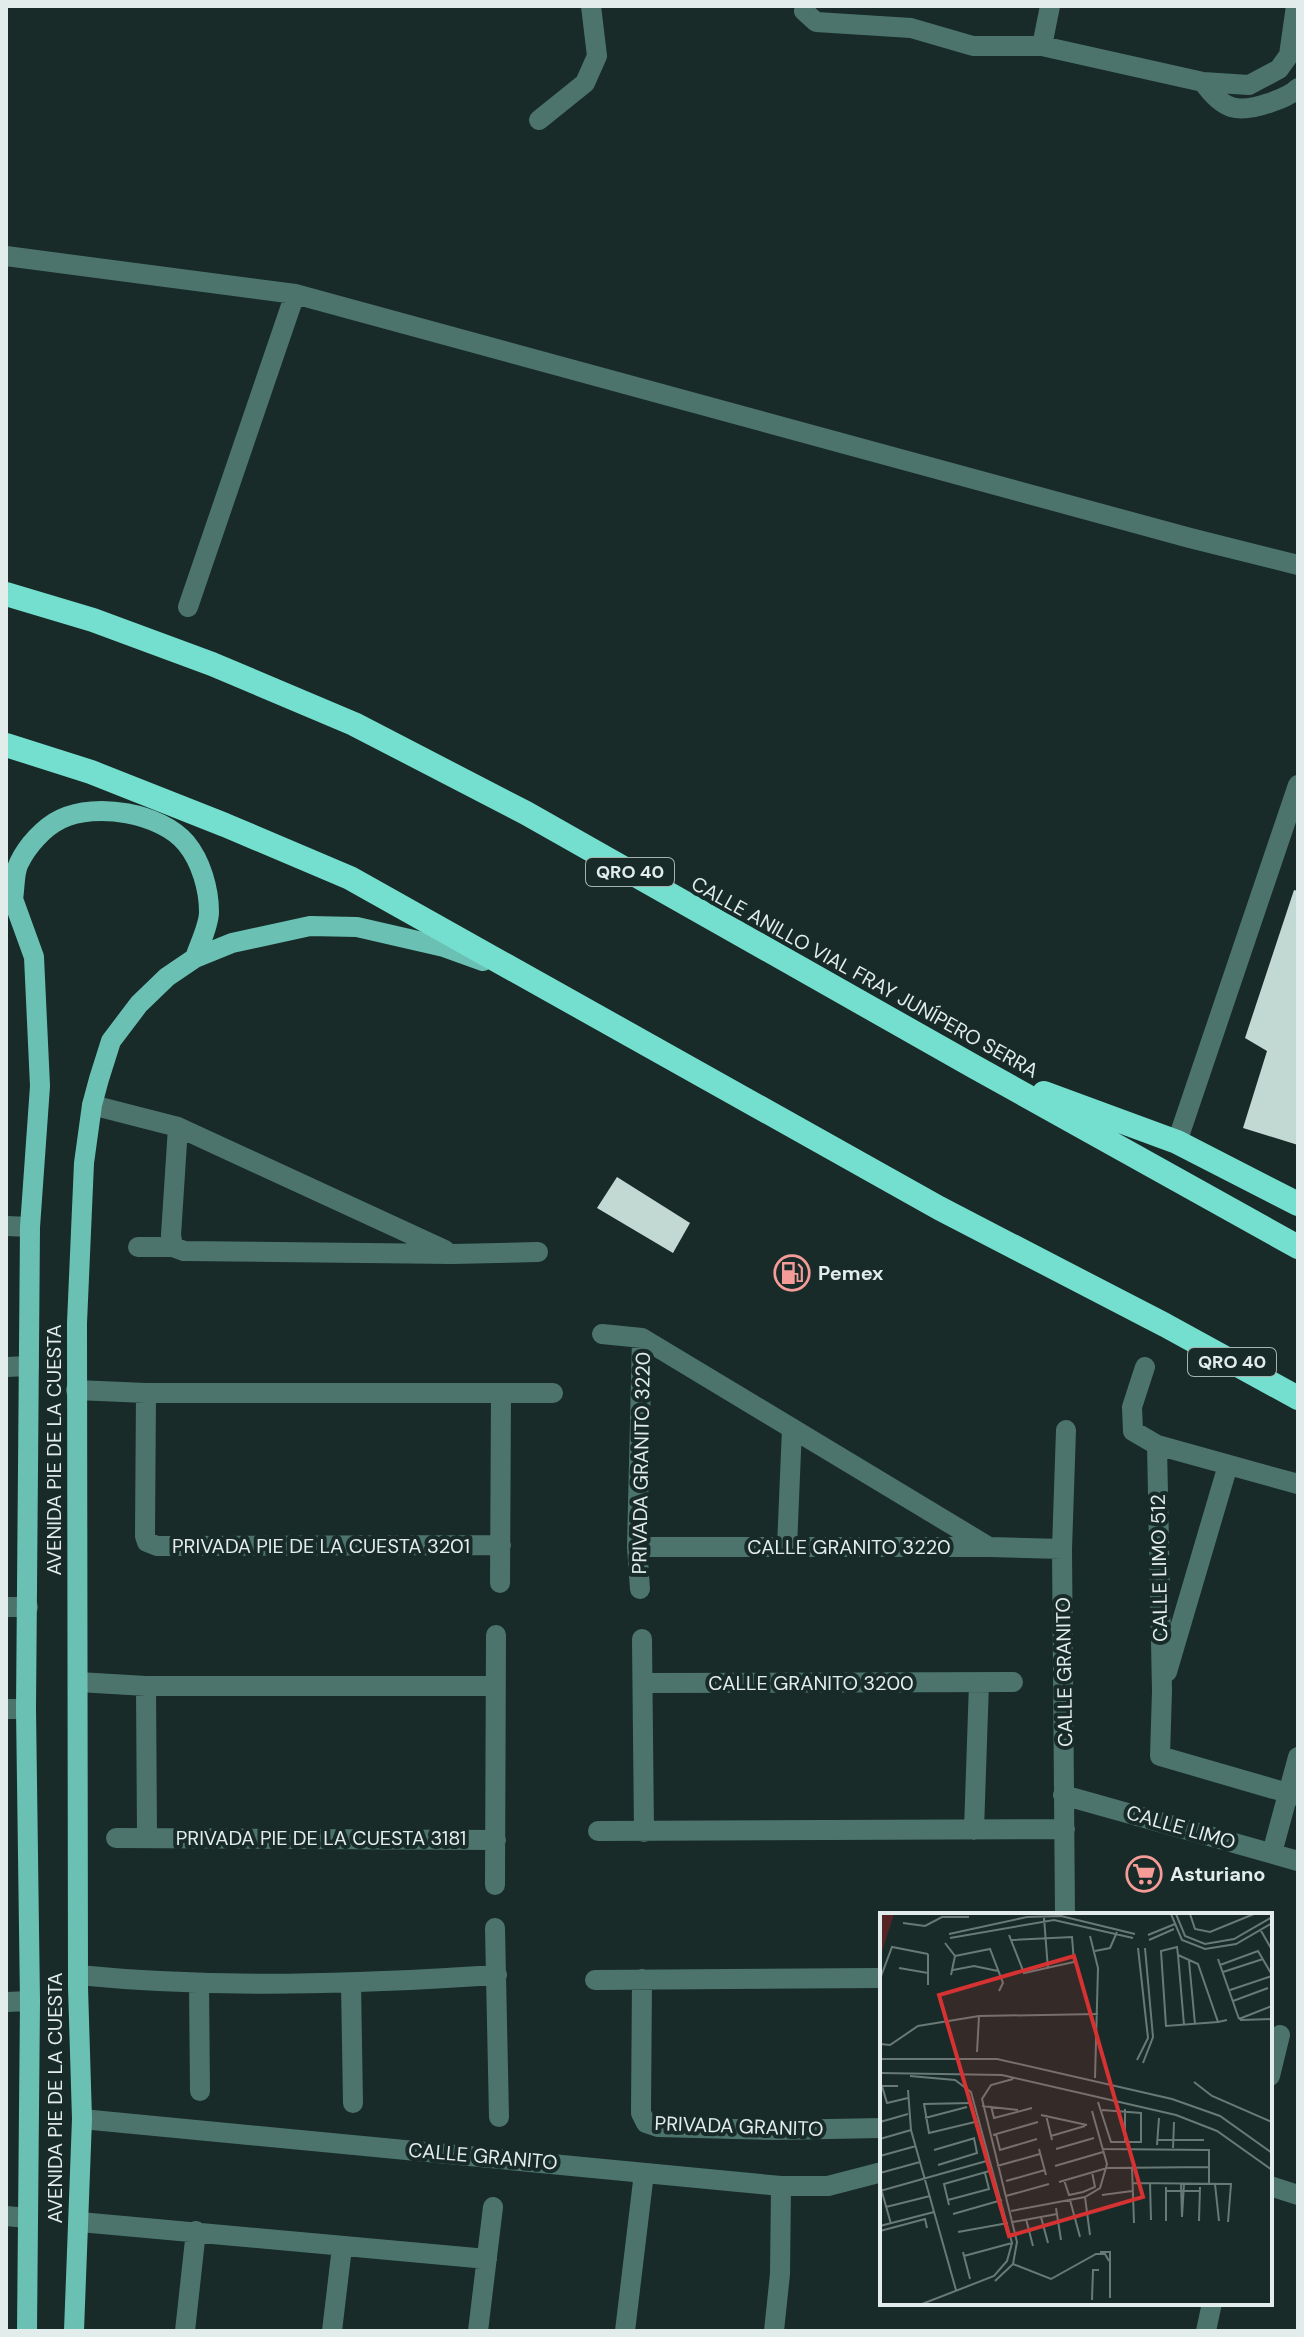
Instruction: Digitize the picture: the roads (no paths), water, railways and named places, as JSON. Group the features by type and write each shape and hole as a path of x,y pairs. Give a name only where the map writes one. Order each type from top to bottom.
{"highway":[{"name":"CALLE ANILLO VIAL FRAY JUNÍPERO SERRA","path":"6,594 93,620 212,664 354,724 526,813 1298,1247"},
{"name":"QRO 40","path":"6,745 91,772 350,878 939,1208 1298,1398"},
{"path":"973,1066 1177,1142 1298,1204"}],"main road":[{"path":"10,894 18,864 37,836 60,819 91,810 126,813 162,824 186,843 203,875 210,914 195,958"},
{"name":"AVENIDA PIE DE LA CUESTA","path":"10,894 34,957 40,1086 30,1227 28,1607 16,1709 30,2001 27,2331"},
{"name":"AVENIDA PIE DE LA CUESTA","path":"74,2331 82,2119 78,1975 77,1323 84,1163 92,1105 111,1041 139,1004 167,977 195,958 232,943 310,926 357,927 444,947 532,979"}],"street":[{"path":"539,120 585,83 597,56 591,6"},
{"path":"805,6 804,11 816,22 911,28 973,46 1042,46 1203,82 1249,85 1279,69 1289,55 1297,6"},
{"path":"1042,46 1050,6"},
{"path":"1203,82 1213,97 1241,110 1280,99 1298,88"},
{"path":"6,256 295,294 1298,565"},
{"path":"188,607 295,294"},
{"path":"1177,1142 1298,785"},
{"path":"92,1105 178,1127 452,1254"},
{"path":"173,1247 171,1235 178,1127"},
{"path":"6,1226 30,1227"},
{"path":"138,1247 173,1247 184,1251 538,1252"},
{"name":"PRIVADA GRANITO 3220","path":"602,1334 642,1338 989,1547"},
{"name":"PRIVADA GRANITO 3220","path":"640,1589 637,1547 642,1338"},
{"path":"6,1367 29,1366"},
{"path":"1145,1367 1132,1407 1133,1431 1157,1445 1298,1484"},
{"path":"76,1390 146,1393 553,1393"},
{"name":"PRIVADA PIE DE LA CUESTA 3201","path":"146,1393 147,1542 157,1546 501,1545"},
{"path":"500,1583 501,1393"},
{"path":"787,1547 792,1428"},
{"name":"CALLE GRANITO","path":"1065,1913 1062,1549 1066,1430"},
{"name":"CALLE LIMO 512","path":"1157,1445 1162,1691 1160,1756 1293,1794"},
{"name":"CALLE LIMO 512","path":"1162,1691 1228,1465"},
{"name":"CALLE GRANITO 3220","path":"637,1547 1062,1549"},
{"path":"6,1607 28,1607"},
{"name":"PRIVADA PIE DE LA CUESTA 3181","path":"495,1885 496,1635"},
{"path":"642,1639 644,1832"},
{"path":"78,1682 146,1686 495,1686"},
{"name":"CALLE GRANITO 3200","path":"643,1683 1013,1682"},
{"path":"974,1830 979,1683"},
{"name":"PRIVADA PIE DE LA CUESTA 3181","path":"146,1686 147,1837"},
{"path":"1272,1853 1293,1794 1298,1757"},
{"name":"CALLE LIMO","path":"1063,1795 1298,1861"},
{"path":"598,1831 1065,1829"},
{"name":"PRIVADA PIE DE LA CUESTA 3181","path":"116,1838 496,1840"},
{"path":"495,1928 499,2117"},
{"path":"78,1975 199,1984 351,1984 497,1975"},
{"path":"595,1980 880,1978"},
{"name":"PRIVADA GRANITO","path":"642,1979 641,2113 646,2123 658,2127 776,2130 880,2128"},
{"path":"199,1984 200,2091"},
{"path":"351,1984 353,2103"},
{"path":"6,2002 30,2001"},
{"path":"1272,2070 1283,2036"},
{"name":"CALLE GRANITO","path":"82,2119 781,2186 828,2186 880,2173"},
{"path":"625,2331 644,2173"},
{"path":"774,2331 780,2274 781,2186"},
{"path":"1272,2187 1298,2195"},
{"path":"478,2331 493,2207"},
{"path":"6,2216 27,2218"},
{"path":"80,2222 487,2259"},
{"path":"185,2331 196,2231"},
{"path":"332,2331 342,2247"},
{"path":"1206,2331 1212,2305"}],"place":[{"name":"Pemex","path":"792,1273"},
{"name":"Asturiano","path":"1144,1874"}]}
